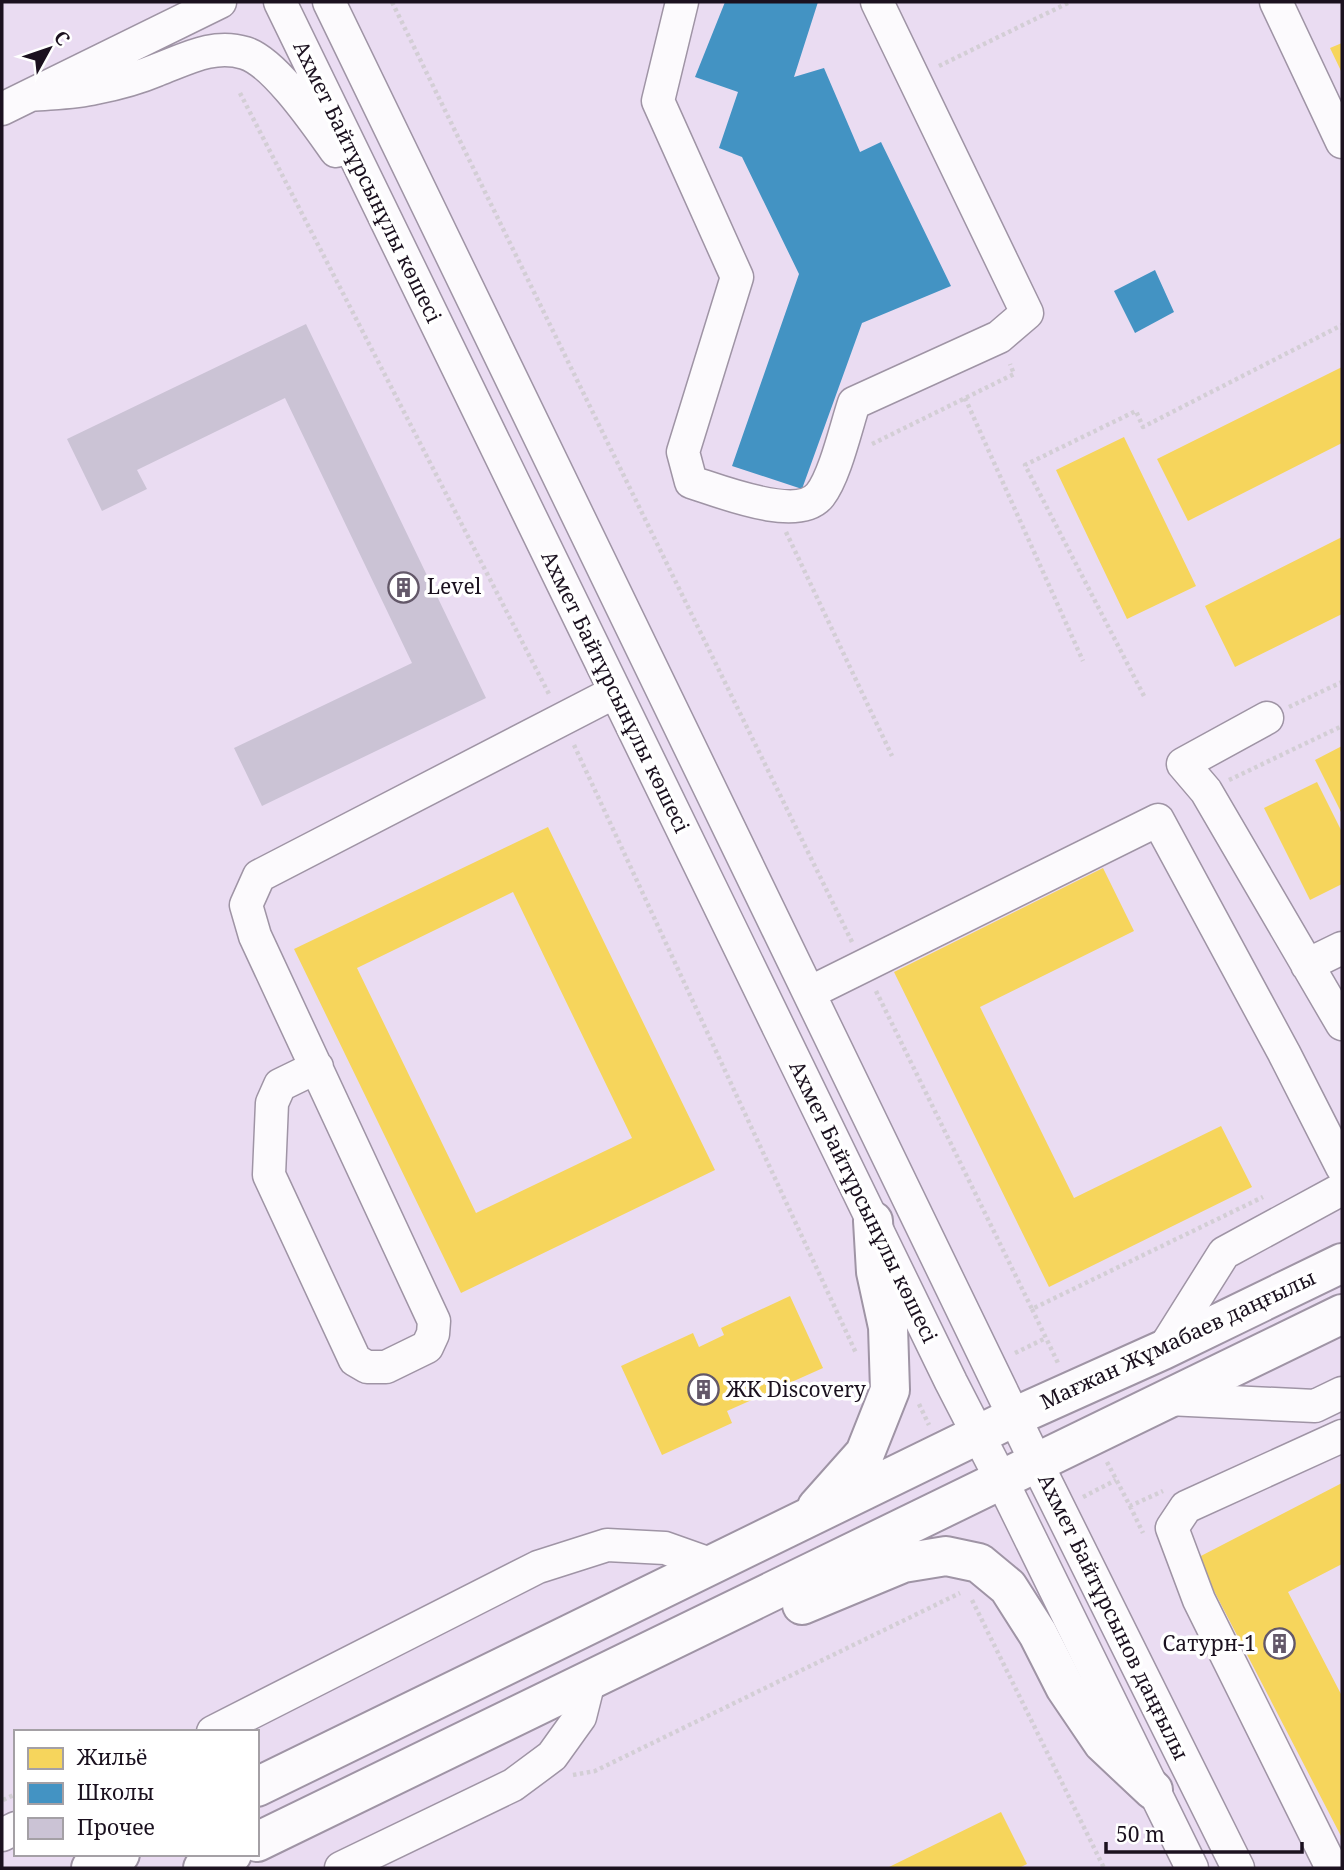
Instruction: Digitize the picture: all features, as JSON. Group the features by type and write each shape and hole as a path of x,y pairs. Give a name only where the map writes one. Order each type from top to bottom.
{"main road":[{"path":"806,1520 865,1452 890,1390 888,1328 876,1272 873,1222"},
{"name":"Мағжан Жұмабаев даңғылы","path":"259,1786 1014,1417 1163,1350 1342,1263"},
{"path":"259,1841 1342,1314"},
{"path":"717,1619 796,1607 903,1563 946,1556 979,1563 1008,1587 1038,1634 1065,1687 1103,1743 1153,1790"},
{"path":"91,1868 116,1856"},
{"path":"203,1868 228,1856"}],"street":[{"path":"2,109 220,2"},
{"name":"Ахмет Байтұрсынұлы көшесі","path":"280,2 951,1382"},
{"name":"Ахмет Байтұрсынұлы көшесі","path":"328,2 989,1365"},
{"path":"682,2 658,101 737,277 683,452 691,482 773,506 806,505 820,495 836,461 854,403 999,337 1027,313 877,2"},
{"path":"1276,2 1342,142"},
{"path":"31,94 94,89 155,71 193,54 218,49 247,53 271,70 304,108 382,211"},
{"path":"317,1068 280,1085 272,1103 269,1175 355,1360 367,1367 386,1367 427,1347 433,1335 434,1321 256,936 246,905 259,876 615,692"},
{"path":"1267,718 1183,764 1206,791 1342,1024"},
{"path":"809,993 1158,820 1338,1150"},
{"path":"1307,965 1342,948"},
{"path":"1163,1350 1224,1253 1342,1189"},
{"name":"Ахмет Байтұрсынов даңғылы","path":"989,1365 1238,1868"},
{"name":"Ахмет Байтұрсынов даңғылы","path":"951,1382 1192,1868"},
{"path":"1168,1399 1315,1406 1342,1393"},
{"path":"1332,1868 1199,1600 1172,1528 1186,1507 1342,1436"},
{"path":"217,1730 550,1564 607,1545 665,1548 713,1565"},
{"path":"341,1868 513,1785 552,1756 580,1717 589,1681"}],"path":[{"path":"393,2 1071,1391"},
{"path":"913,78 1070,2"},
{"path":"240,93 562,719 858,1357"},
{"path":"1144,696 1025,465 1136,411 1143,427 1342,325"},
{"path":"836,461 1014,374 999,337"},
{"path":"965,398 1083,662"},
{"path":"773,506 892,756"},
{"path":"1267,718 1342,682"},
{"path":"1206,791 1342,726"},
{"path":"1032,1309 1265,1195"},
{"path":"989,1365 1046,1338"},
{"path":"890,1390 916,1396 942,1453"},
{"path":"1093,1436 1130,1506 1167,1489"},
{"path":"1060,1509 1116,1480"},
{"path":"567,1776 594,1771 967,1589 1104,1868"}],"building: Жильё":[{"path":"1342,43 1342,73 1330,48"},
{"path":"1342,367 1342,443 1188,521 1157,459"},
{"path":"1124,437 1196,586 1127,619 1056,470"},
{"path":"1342,537 1342,614 1235,667 1205,606"},
{"path":"1342,746 1342,814 1315,760"},
{"path":"1317,782 1342,832 1342,884 1310,900 1264,808"},
{"path":"548,827 715,1170 461,1293 294,949","holes":["513,892 632,1138 476,1213 357,968"]},
{"path":"1103,868 1134,931 980,1007 1074,1198 1221,1126 1252,1187 1049,1287 894,972"},
{"name":"ЖК Discovery","path":"790,1296 823,1368 727,1411 732,1423 662,1455 621,1366 693,1333 699,1347 724,1335 721,1328"},
{"name":"Сатурн-1","path":"1342,1483 1342,1564 1288,1592 1342,1696 1342,1838 1197,1558"},
{"path":"1001,1812 1027,1864 1019,1868 887,1868"}],"building: Школы":[{"path":"725,2 818,2 794,77 824,68 860,152 881,142 951,286 862,323 802,489 732,466 799,274 742,157 719,148 738,92 695,77"},
{"path":"1155,270 1174,312 1135,333 1114,291"}],"building: Прочее":[{"name":"Level","path":"306,324 486,698 262,806 234,748 412,663 285,398 137,470 147,489 102,511 67,439"}],"place":[{"name":"Level","path":"404,587"},
{"name":"ЖК Discovery","path":"703,1390"},
{"name":"Сатурн-1","path":"1279,1644"}]}
